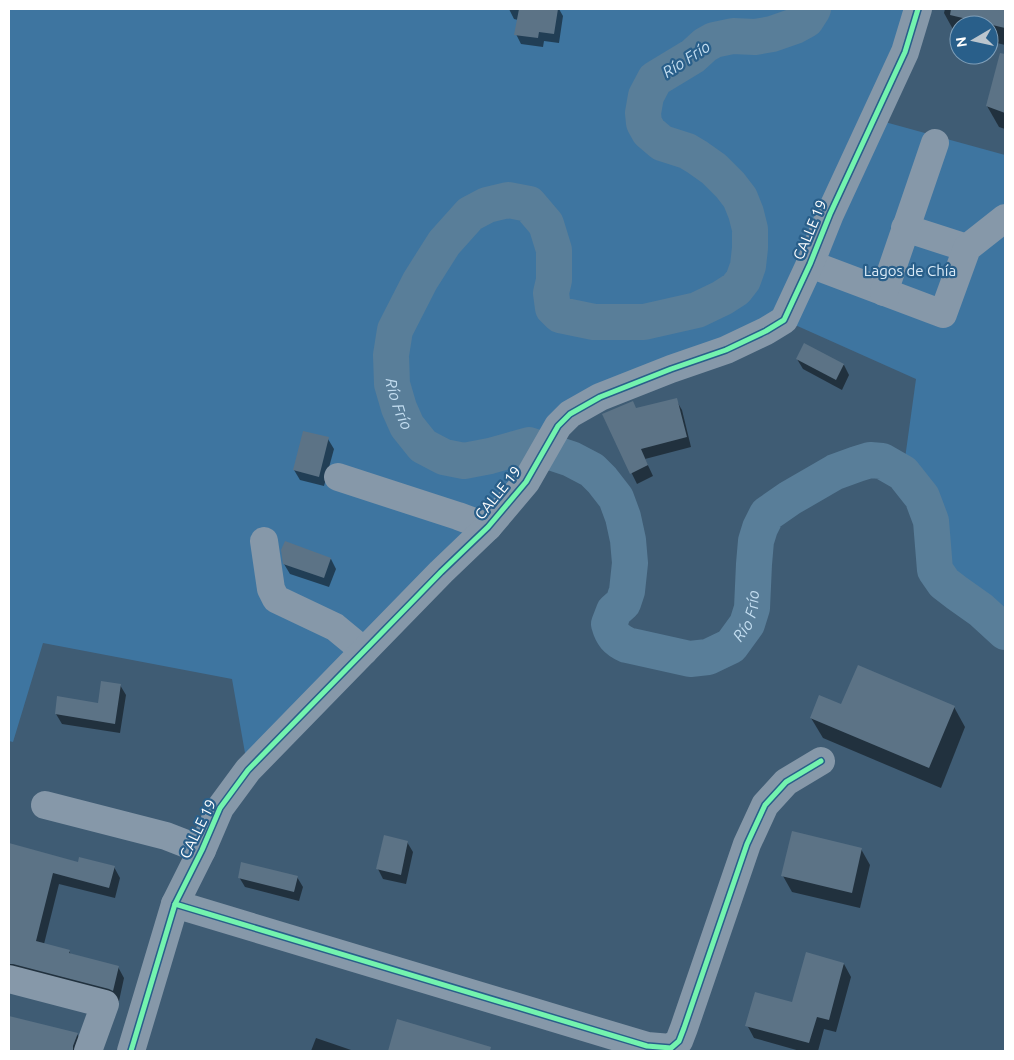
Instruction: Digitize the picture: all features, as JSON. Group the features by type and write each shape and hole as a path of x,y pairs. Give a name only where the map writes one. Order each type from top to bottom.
{"street":[{"name":"CALLE 19","path":"131,1051 175,904 202,850 220,808 248,770 440,572 488,527 526,482 558,426 570,414 600,397 726,350 766,331 784,320 810,264 830,214 905,52 918,9"},
{"path":"884,292 935,143"},
{"path":"810,264 943,314 968,248 1005,218"},
{"path":"906,228 968,248"},
{"path":"338,477 488,527"},
{"path":"264,541 271,589 276,599 335,627 364,651"},
{"path":"175,904 647,1046 671,1048 679,1041 747,844 765,804 786,782 820,761"},
{"path":"45,805 166,836 202,850"},
{"path":"9,979 105,1004 88,1051"}],"green space":[{"name":"Lagos de Chía","path":"9,9 918,9 874,119 1005,155 1005,632 989,616 951,589 936,572 932,528 927,509 903,473 916,379 784,320 600,397 526,482 248,770 232,679 43,643 13,742 9,741"}],"building":[{"path":"519,9 558,9 554,34 539,32 538,38 514,35"},
{"path":"951,9 1005,9 1005,28 999,27 999,15 950,15"},
{"path":"1000,53 1005,54 1005,113 986,106 997,65 999,65"},
{"path":"804,343 844,364 836,380 796,359"},
{"path":"677,398 687,437 641,449 648,465 630,474 602,414 633,401 636,408"},
{"path":"303,431 329,437 319,477 293,470"},
{"path":"285,541 331,558 324,578 283,564 281,550"},
{"path":"858,665 955,706 929,768 810,718 819,695 841,704"},
{"path":"101,681 121,684 115,724 55,714 57,696 98,703"},
{"path":"792,831 862,848 852,893 781,876"},
{"path":"384,835 408,841 401,875 376,869"},
{"path":"9,843 78,862 79,857 115,866 109,888 53,873 36,941 70,950 69,953 119,966 113,991 9,964"},
{"path":"241,862 298,876 294,892 238,878"},
{"path":"806,952 844,963 829,1020 817,1017 809,1043 745,1026 755,992 792,1002"},
{"path":"9,1016 78,1033 73,1051 9,1051"},
{"path":"397,1019 491,1047 490,1051 388,1051"}],"waterway":[{"name":"Río Frío","path":"813,9 806,20 772,34 755,37 733,36 714,40 693,56 655,79 646,96 643,113 644,123 649,132 662,143 687,151 714,169 740,198 750,229 750,248 748,266 743,280 736,289 697,310 644,322 594,322 560,315 553,308 551,293 554,280 554,250 546,224 529,204 508,200 487,205 470,214 444,243 420,281 395,330 391,355 392,384 399,408 407,426 423,446 444,457 464,461 529,445 571,459 592,470 602,480 616,498 623,517 628,540 630,563 627,591 623,603 614,611 609,624 615,637 627,645 690,659 708,657 731,646 747,624 752,608 756,541 767,514 790,498 835,472 870,460 882,461 903,473 922,497 931,521 935,570 944,583 981,610 1005,632"}],"cycle path":[{"path":"131,1051 175,904 202,850 220,808 248,770 441,572 488,527 526,482 558,426 570,414 600,397 726,350 766,331 784,320 810,264 830,214 905,52 918,9"},
{"path":"175,904 647,1046 671,1048 679,1041 747,844 765,805 786,782 821,761"}]}
